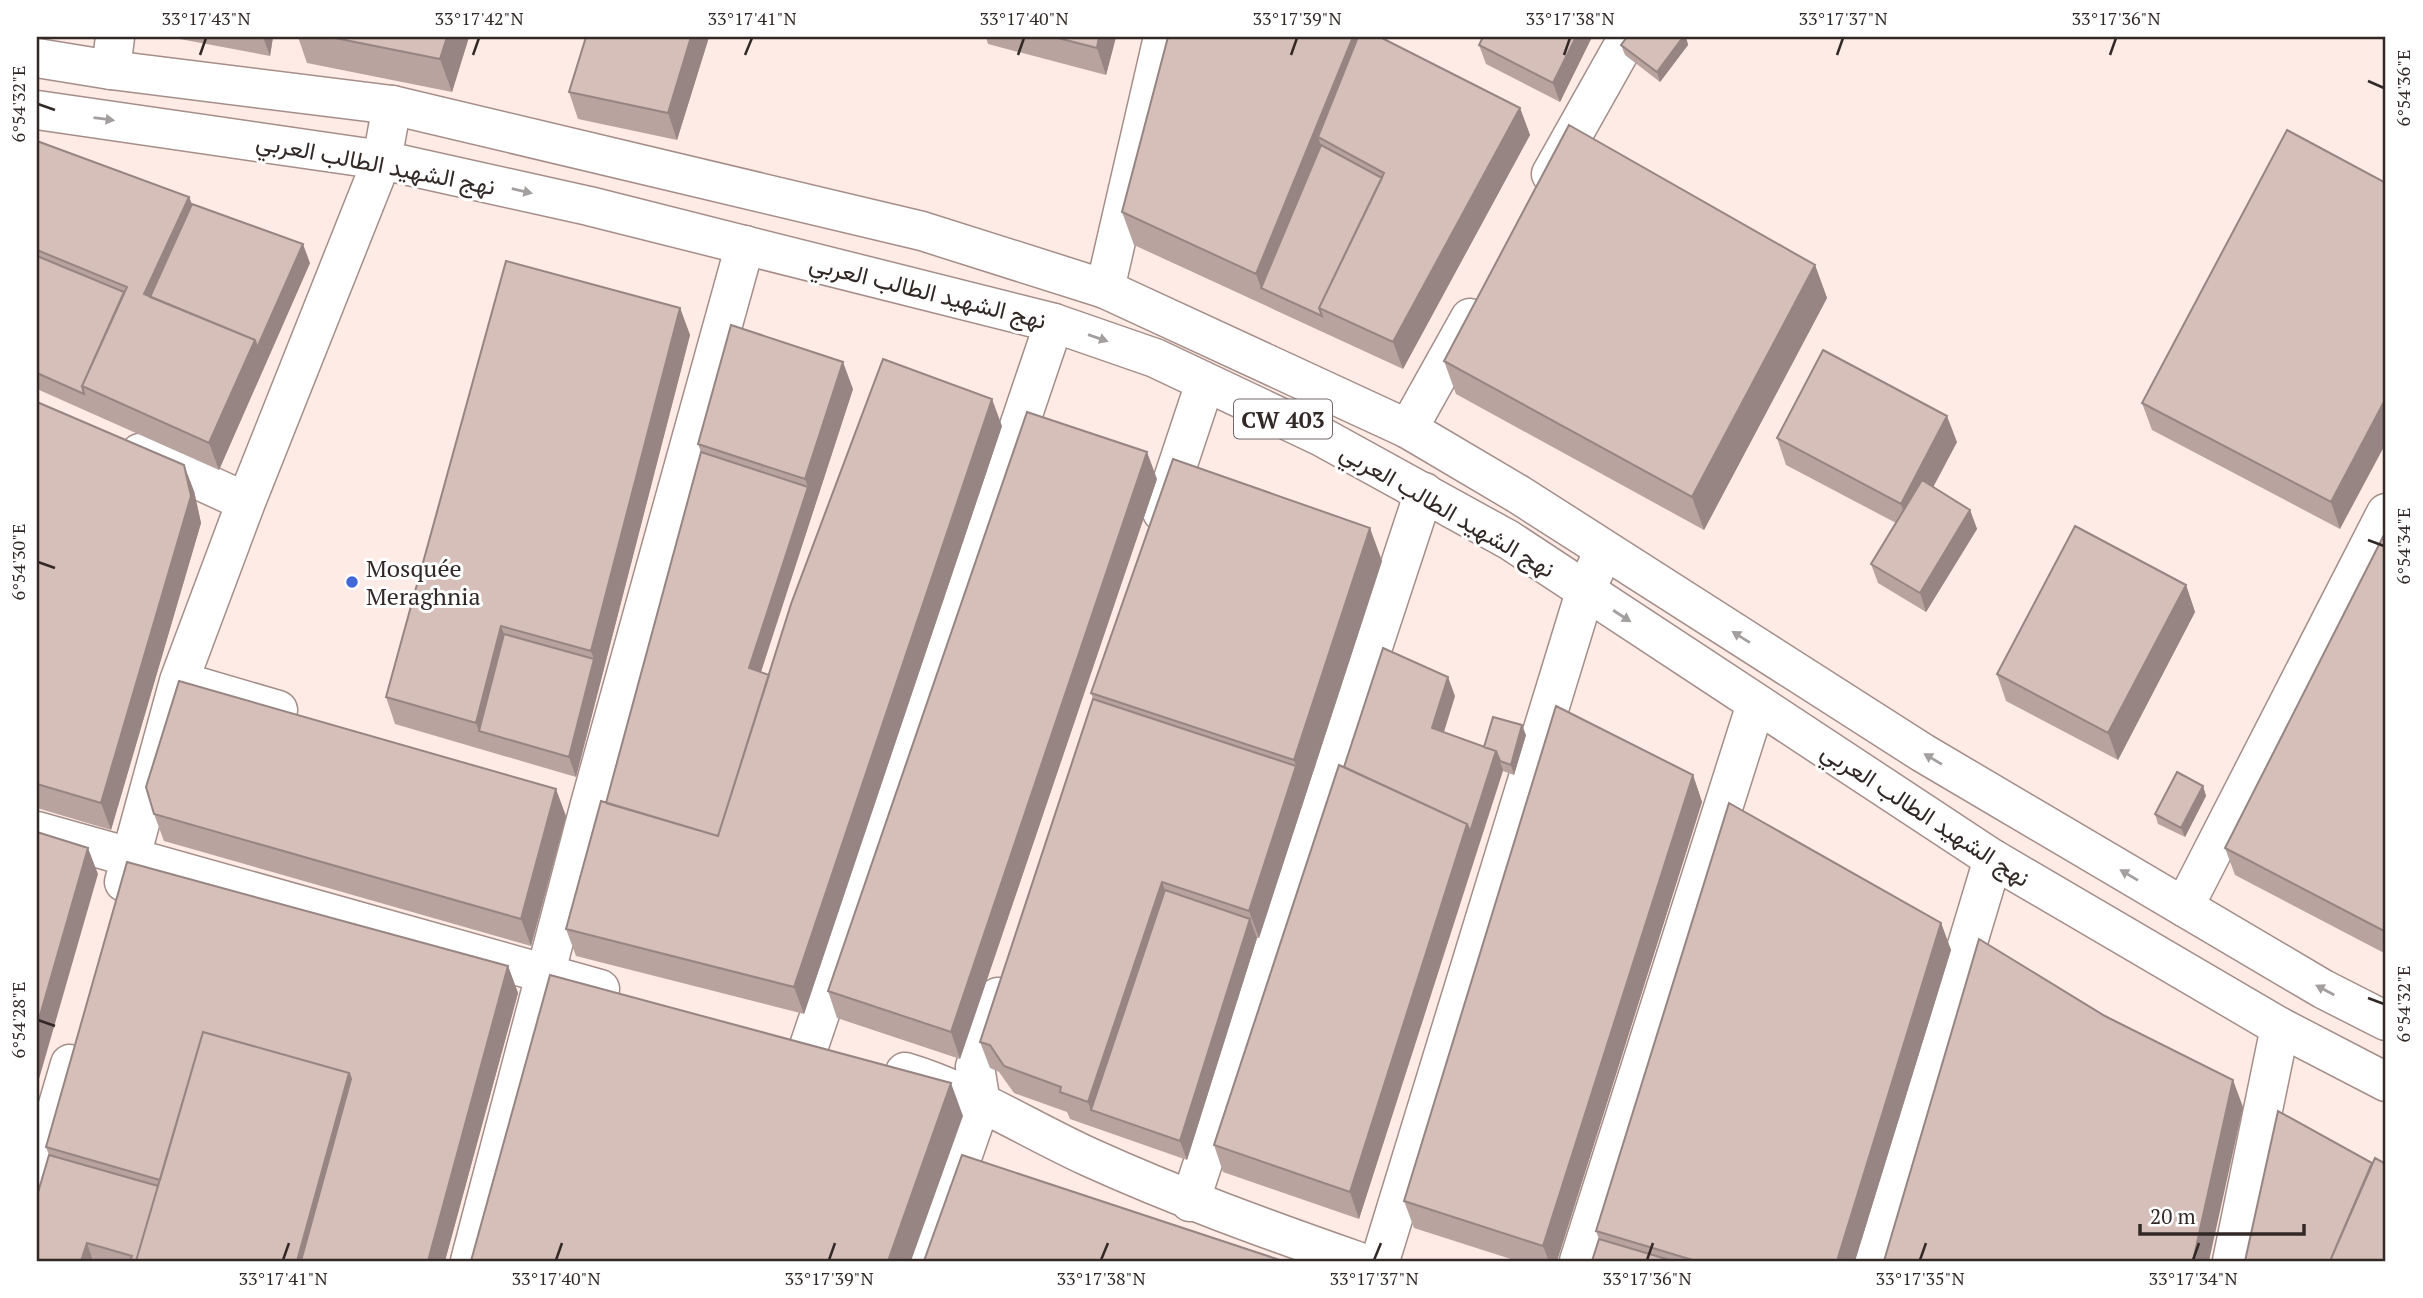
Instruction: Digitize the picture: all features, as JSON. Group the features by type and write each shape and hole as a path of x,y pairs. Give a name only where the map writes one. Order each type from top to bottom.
{"street":[{"path":"1105,289 1163,37"},
{"path":"1534,203 1628,37"},
{"name":"نهج الشهيد الطالب العربي","path":"37,58 113,54 392,105 922,230 1105,289 1408,429 1518,494 1923,753 2323,989 2386,1021"},
{"path":"116,912 179,681 246,502 382,160 392,105"},
{"name":"نهج الشهيد الطالب العربي","path":"37,110 382,160 745,245 1054,323 1155,358 1322,437 1509,540 1585,593 1993,859 2280,1027 2386,1082"},
{"path":"470,1261 590,804 745,245"},
{"path":"1408,429 1488,286"},
{"path":"809,1046 1054,323"},
{"path":"1152,541 1205,383"},
{"path":"111,440 246,502"},
{"path":"1190,1202 1424,492"},
{"path":"2183,907 2386,513"},
{"path":"1380,1261 1585,593 1604,550"},
{"path":"179,681 312,720"},
{"path":"1579,1261 1756,704"},
{"path":"550,792 590,804"},
{"path":"37,831 639,999"},
{"path":"1872,1261 1993,859"},
{"path":"926,1261 981,1103 975,1067 1010,962"},
{"path":"2232,1261 2280,1027"},
{"path":"37,1176 80,1031"},
{"path":"770,1035 909,1073 981,1103 1086,1156 1190,1202 1357,1261"}],"building":[{"path":"330,37 447,37 440,59"},
{"path":"586,37 691,37 668,113 569,92"},
{"path":"1054,37 1099,37 1097,48"},
{"path":"1168,37 1353,37 1256,274 1122,212"},
{"path":"1358,37 1380,37 1520,108 1393,342 1319,308 1384,173 1318,137"},
{"path":"1483,37 1576,37 1553,83 1479,45"},
{"path":"1627,37 1683,37 1657,72 1621,45"},
{"path":"1569,125 1815,265 1692,497 1444,361"},
{"path":"2287,130 2386,183 2386,398 2331,502 2142,403"},
{"path":"37,141 189,197 144,294 255,340 209,443 82,386 127,287 37,250"},
{"path":"1321,145 1382,178 1319,308 1322,316 1261,288"},
{"path":"192,204 303,244 257,348 255,340 150,297"},
{"path":"37,256 124,292 82,386 84,394 37,373"},
{"path":"506,261 680,308 591,651 501,626 476,723 386,697"},
{"path":"731,325 843,362 805,479 698,444"},
{"path":"1823,350 1947,416 1901,504 1777,438"},
{"path":"883,359 992,399 794,987 566,929 601,801 718,836 791,604"},
{"path":"37,402 184,465 191,496 101,803 37,784"},
{"path":"1027,412 1147,452 951,1032 828,991"},
{"path":"701,452 808,487 749,668 769,675 718,836 606,803"},
{"path":"1173,459 1370,528 1294,760 1091,693"},
{"path":"1922,480 1970,510 1920,593 1871,564"},
{"path":"2075,526 2186,585 2108,733 1997,674"},
{"path":"2386,531 2386,932 2225,848"},
{"path":"504,634 594,659 569,757 479,731"},
{"path":"1383,648 1448,677 1432,728 1496,751 1470,832 1467,824 1344,767"},
{"path":"179,681 556,789 521,919 154,814 146,787"},
{"path":"1093,699 1296,766 1249,911 1162,882 1088,1102 1060,1092 1061,1087 1004,1066 990,1045 980,1042"},
{"path":"1556,706 1693,775 1543,1246 1404,1201"},
{"path":"1493,717 1522,725 1511,765 1500,761 1496,751 1484,747"},
{"path":"1339,765 1467,824 1350,1192 1214,1145"},
{"path":"2177,772 2203,786 2181,828 2155,814"},
{"path":"1729,803 1941,923 1837,1261 1696,1261 1596,1231"},
{"path":"37,832 88,848 37,1026"},
{"path":"127,862 508,966 428,1261 301,1261 351,1079 349,1073 203,1032 160,1180 46,1147"},
{"path":"1165,890 1250,919 1180,1141 1091,1110"},
{"path":"1979,939 2105,1016 2233,1080 2193,1261 1884,1261"},
{"path":"550,975 951,1083 888,1261 471,1261"},
{"path":"203,1032 349,1073 297,1261 136,1261"},
{"path":"2278,1111 2372,1163 2330,1261 2245,1261"},
{"path":"49,1155 158,1186 136,1261 130,1261 132,1256 87,1243 81,1261 37,1261 37,1196"},
{"path":"962,1155 1283,1261 924,1261"},
{"path":"2375,1158 2386,1164 2386,1261 2330,1261"},
{"path":"1599,1239 1673,1261 1592,1261"}],"place":[{"name":"Mosquée Meraghnia","path":"352,582"}]}
